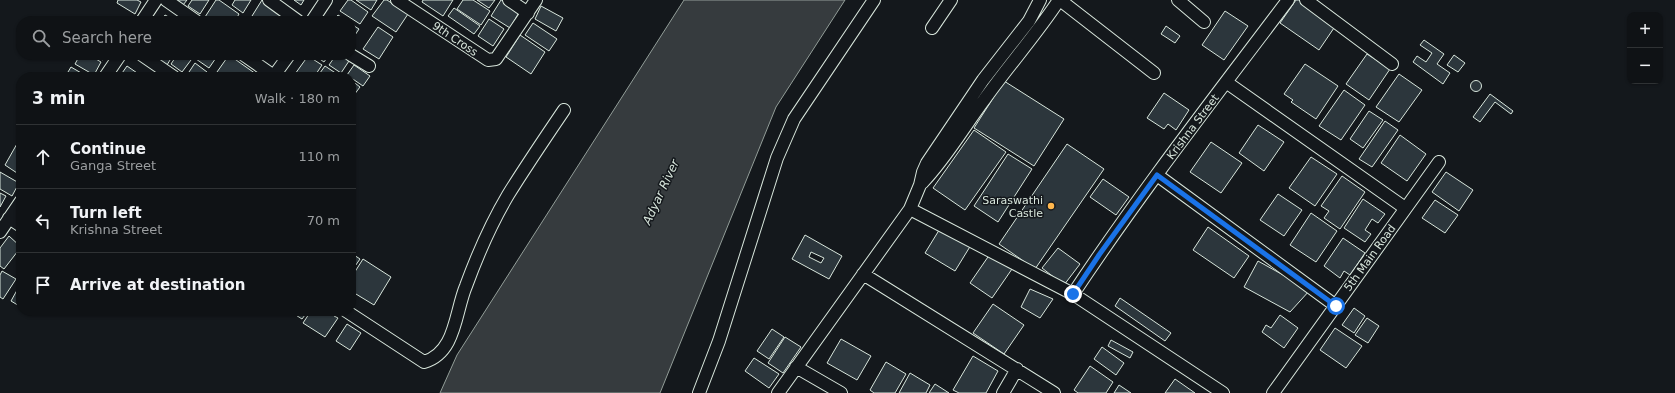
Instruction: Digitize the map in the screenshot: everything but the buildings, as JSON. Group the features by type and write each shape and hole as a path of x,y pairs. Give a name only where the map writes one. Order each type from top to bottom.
{"street":[{"path":"145,16 156,0"},
{"path":"166,0 189,16"},
{"path":"270,0 291,16"},
{"path":"315,16 326,0"},
{"name":"9th Cross","path":"397,0 488,60 496,58 536,0"},
{"path":"509,0 528,13"},
{"path":"699,393 719,341 777,158 794,119 874,0"},
{"path":"932,28 951,0"},
{"path":"778,393 910,209 920,185 927,162 988,84 1029,21 1040,0"},
{"path":"988,84 1033,38 1059,0 1154,73"},
{"path":"1178,0 1204,22"},
{"name":"Krishna Street","path":"1073,294 1099,255 1157,175 1288,0"},
{"path":"1306,0 1392,64"},
{"path":"356,58 369,66"},
{"path":"108,72 117,60"},
{"path":"149,60 167,72"},
{"path":"251,60 267,72"},
{"path":"277,72 286,60"},
{"path":"1226,82 1405,208"},
{"path":"354,316 424,362 434,359 448,346 465,288 474,265 508,195 564,110"},
{"name":"5th Main Road","path":"1273,393 1439,162"},
{"path":"1157,175 1336,306"},
{"path":"0,232 16,208"},
{"path":"910,209 1073,294 1208,389 1223,393"},
{"path":"9,218 16,223"},
{"path":"863,274 1054,393"},
{"path":"796,367 841,393"},
{"path":"1002,393 1016,369"}],"water":[{"name":"Adyar River","path":"684,0 845,0 776,107 660,393 440,393 457,355"}],"place":[{"name":"Saraswathi Castle","path":"1051,206"}],"route":[{"path":"1073,294 1099,255 1157,175 1336,306"}]}
